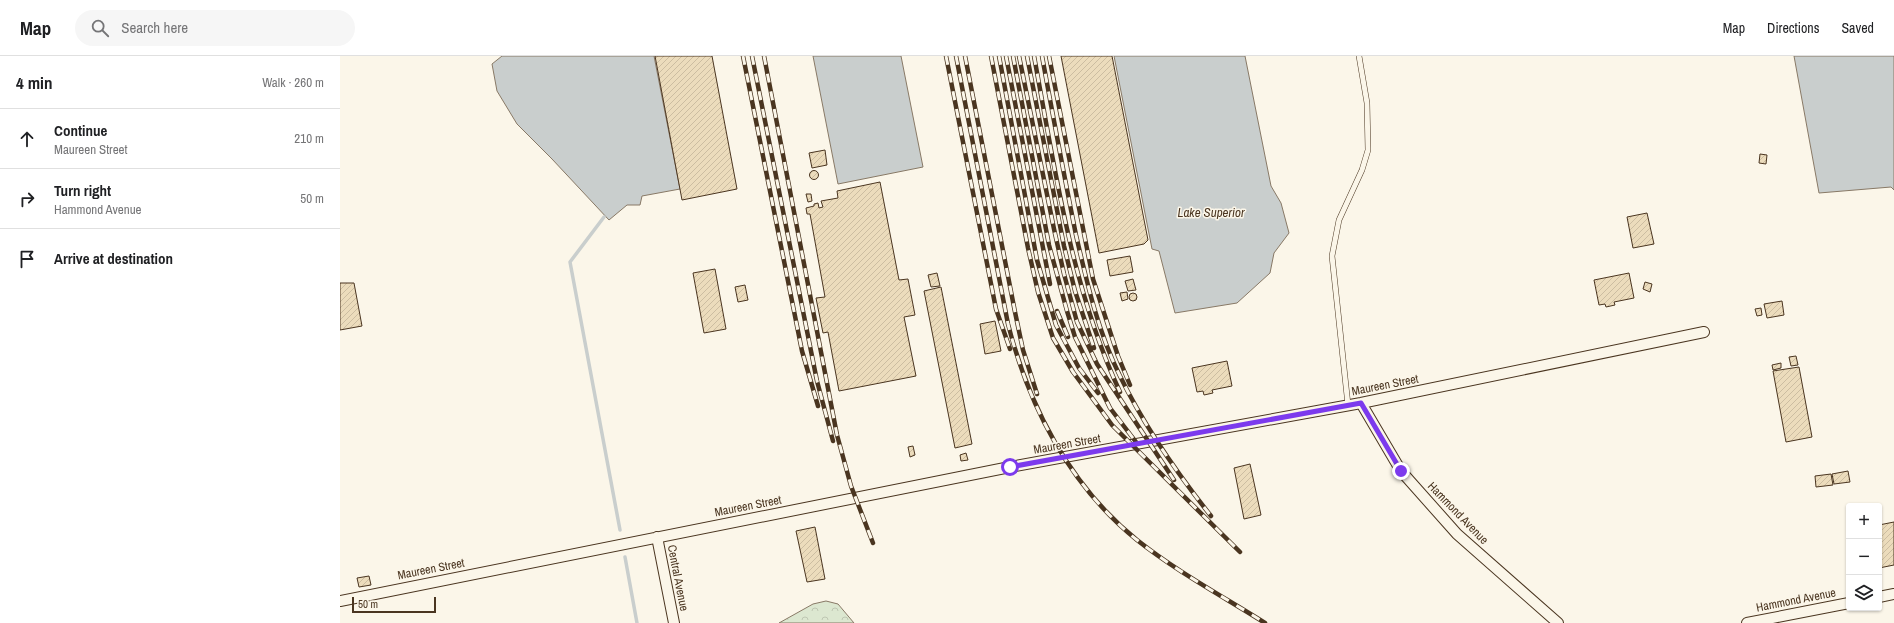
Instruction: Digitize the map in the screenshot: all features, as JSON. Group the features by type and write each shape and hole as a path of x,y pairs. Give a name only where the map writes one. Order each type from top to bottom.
{"street":[{"name":"Maureen Street","path":"340,601 1002,469 1348,406 1704,332"},
{"name":"Hammond Avenue","path":"1361,403 1401,471 1447,523 1457,534 1558,623"},
{"name":"Central Avenue","path":"657,537 674,623"},
{"path":"1882,596 1894,594"},
{"name":"Hammond Avenue","path":"1747,623 1846,604"}],"lane":[{"path":"1348,406 1332,256 1339,220 1362,170 1368,150 1367,103 1359,56"}],"green space":[{"path":"826,601 838,604 854,623 779,623 813,604"}],"water":[{"path":"502,56 654,56 680,189 642,196 640,205 627,205 609,220 517,124 497,91 492,64"},
{"path":"813,56 901,56 923,167 838,184"},
{"name":"Lake Superior","path":"1114,56 1245,56 1271,186 1281,203 1289,233 1274,253 1270,273 1237,303 1175,313 1159,251 1152,249"},
{"path":"1794,56 1894,56 1894,190 1891,187 1819,193"}],"building":[{"path":"655,56 712,56 737,189 682,200"},
{"path":"1061,56 1112,56 1148,240 1144,244 1099,253"},
{"path":"825,150 827,165 812,168 809,153"},
{"path":"1760,154 1767,155 1766,164 1759,163"},
{"path":"812,171 816,171 818,175 816,179 812,179 810,177 810,173"},
{"path":"880,182 899,280 908,279 915,315 904,317 916,376 839,391 828,332 823,333 816,298 825,297 810,214 807,214 806,208 814,206 814,204 818,203 819,208 823,207 821,201 838,198 837,191"},
{"path":"806,194 811,194 812,201 808,202"},
{"path":"1647,213 1654,244 1633,248 1627,217"},
{"path":"1130,256 1133,272 1110,276 1107,260"},
{"path":"715,269 726,329 704,333 693,273"},
{"path":"937,273 940,286 931,287 928,275"},
{"path":"1629,273 1634,298 1614,302 1615,305 1606,307 1605,304 1599,305 1594,280"},
{"path":"1133,279 1136,290 1128,291 1125,281"},
{"path":"1645,282 1652,284 1650,292 1643,289"},
{"path":"340,283 354,283 362,326 340,330"},
{"path":"745,285 748,300 738,302 735,287"},
{"path":"941,287 972,444 955,448 924,291"},
{"path":"1127,292 1128,299 1122,301 1120,293"},
{"path":"1133,293 1136,294 1136,300 1133,301 1130,300 1129,297 1130,294"},
{"path":"1782,301 1784,315 1767,318 1764,304"},
{"path":"1761,308 1762,315 1757,316 1755,309"},
{"path":"995,321 1001,351 985,354 980,324"},
{"path":"1796,356 1798,365 1791,366 1789,357"},
{"path":"1227,361 1232,386 1212,390 1213,393 1204,395 1203,391 1197,392 1192,368"},
{"path":"1781,363 1781,368 1773,370 1772,365"},
{"path":"1799,367 1812,437 1786,442 1773,371"},
{"path":"913,446 915,455 910,457 908,447"},
{"path":"966,453 968,460 961,461 960,455"},
{"path":"1250,464 1261,515 1244,519 1234,468"},
{"path":"1848,471 1850,482 1834,484 1832,474"},
{"path":"1831,474 1833,485 1816,487 1815,476"},
{"path":"1894,522 1894,565 1882,567 1882,539 1882,524"},
{"path":"815,527 825,579 807,582 796,531"},
{"path":"369,576 371,585 359,587 357,578"}],"waterway":[{"path":"604,217 570,262 620,530"},
{"path":"625,557 637,623"}],"railway":[{"path":"743,56 802,351 818,406"},
{"path":"752,56 817,381 833,441"},
{"path":"764,56 837,435 851,486 873,543"},
{"path":"946,56 996,309 1010,349"},
{"path":"956,56 1008,324 1028,385 1040,415 1055,443 1072,470 1092,495 1113,519 1137,540 1183,573 1265,623"},
{"path":"965,56 1023,350 1037,394"},
{"path":"991,56 1028,248 1038,292 1053,338 1073,372 1112,425 1240,552"},
{"path":"999,56 1037,260 1056,325 1079,368 1098,393"},
{"path":"1006,56 1050,284"},
{"path":"1013,56 1049,245 1075,337 1110,408 1136,442"},
{"path":"1019,56 1054,229 1077,322 1097,364 1174,480"},
{"path":"1027,56 1064,246 1075,291 1094,348"},
{"path":"1034,56 1066,227 1089,311 1103,352 1120,392"},
{"path":"1042,56 1076,235 1089,289 1105,342 1129,395 1150,431 1211,516"},
{"path":"1049,56 1093,279 1118,356 1130,385"},
{"path":"1057,311 1068,337"}],"route":[{"path":"1010,467 1361,403 1401,471"}]}
